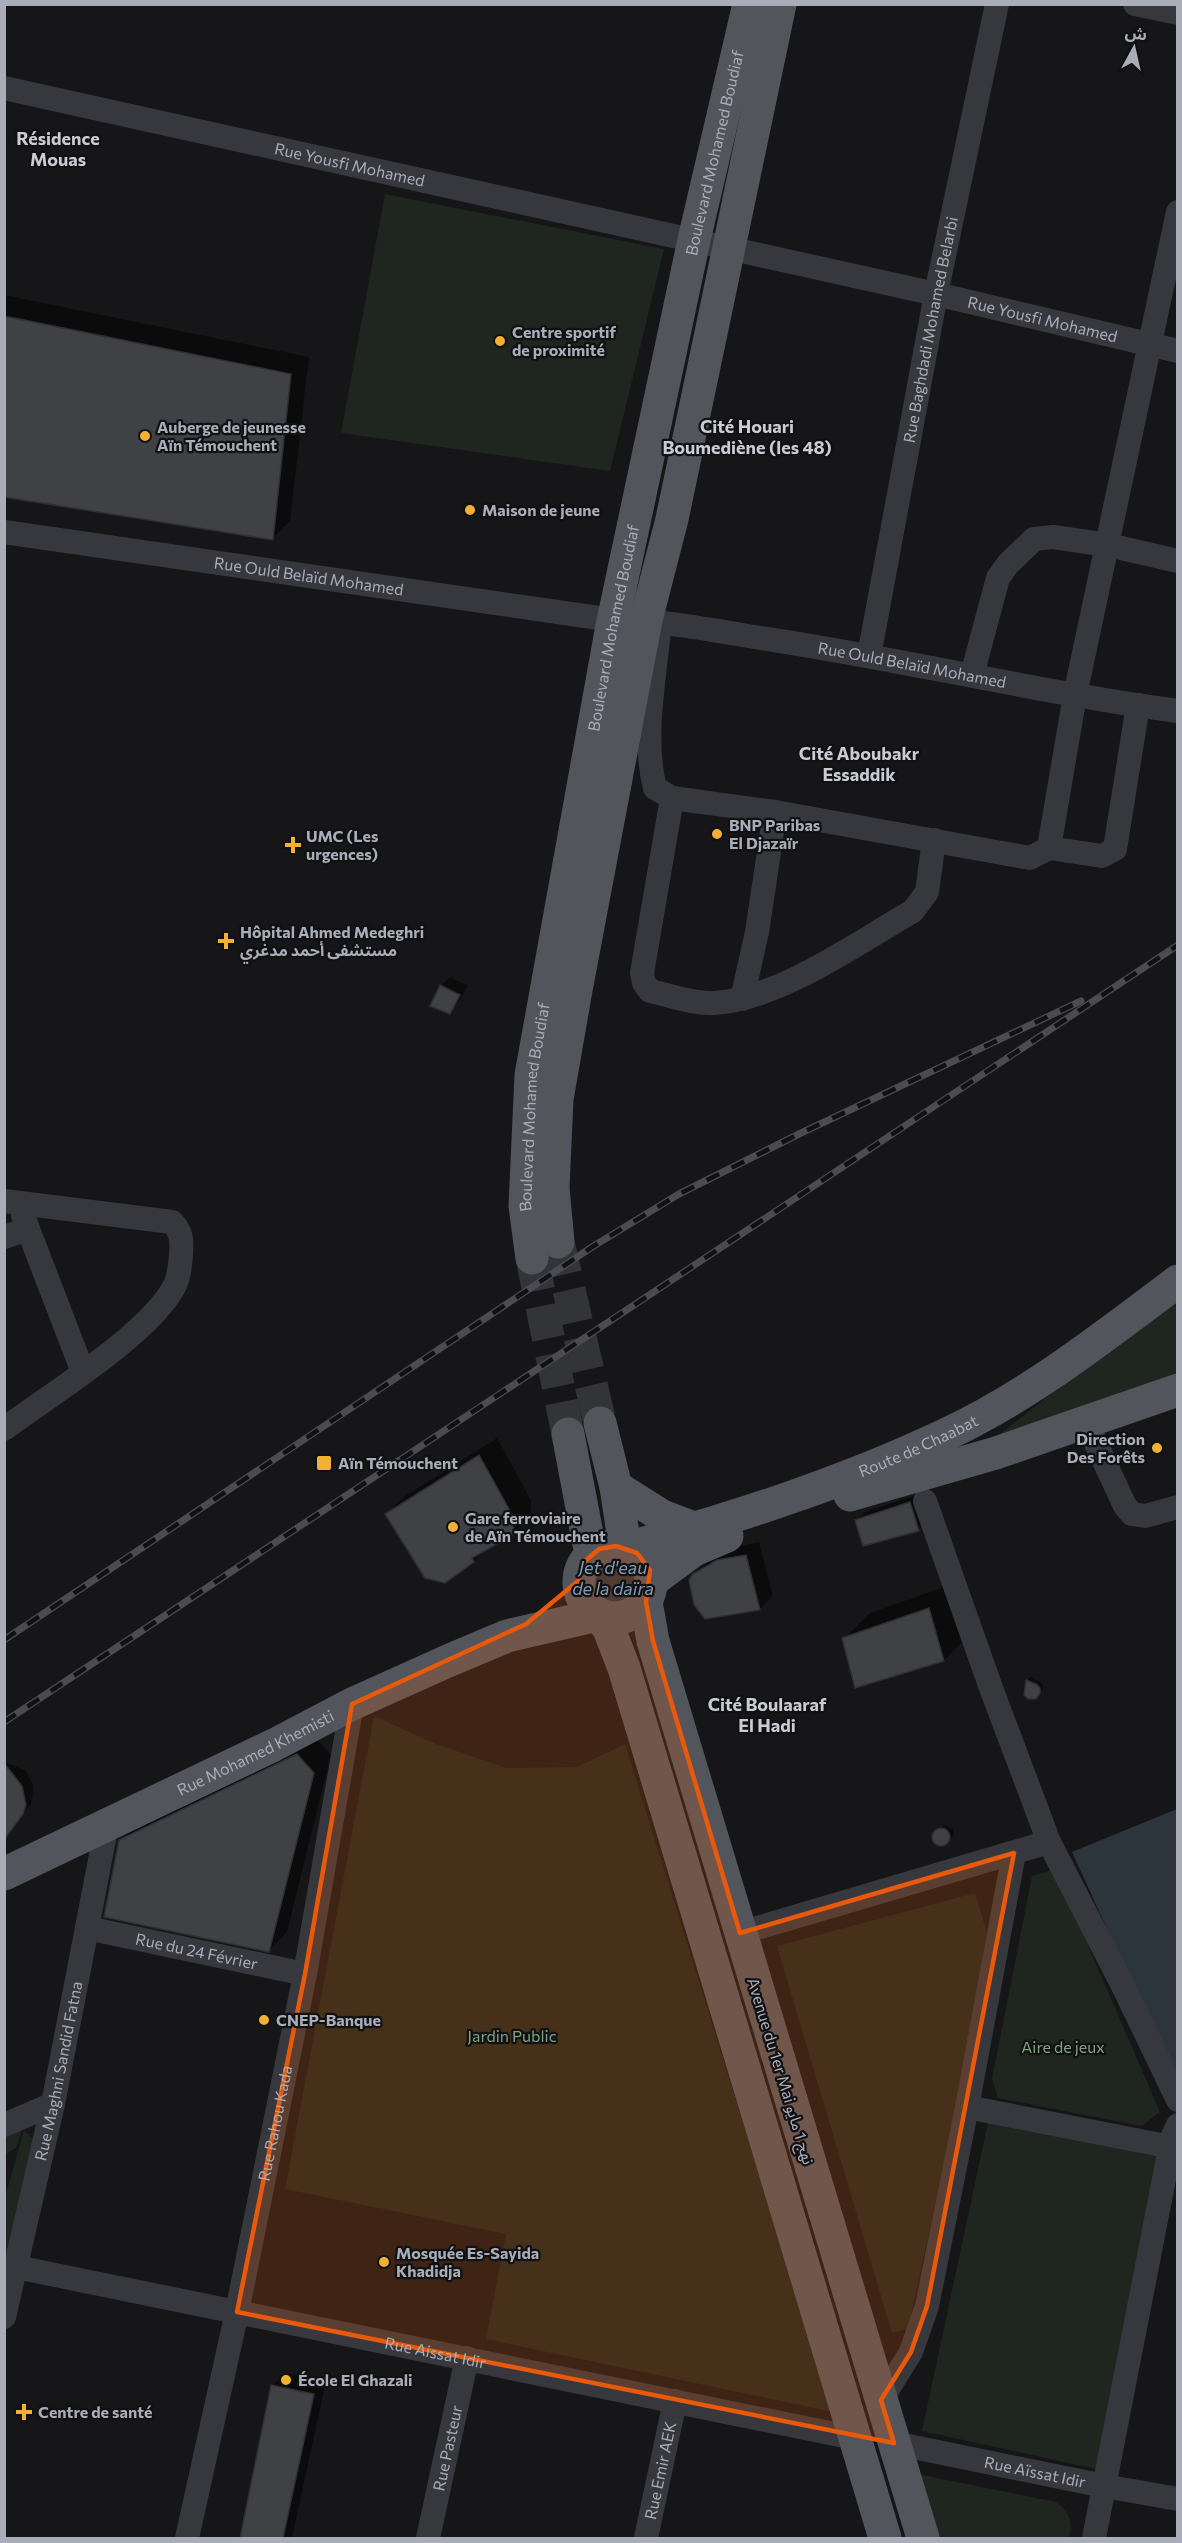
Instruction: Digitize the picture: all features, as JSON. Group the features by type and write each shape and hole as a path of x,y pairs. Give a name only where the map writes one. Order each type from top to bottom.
{"main road":[{"name":"Boulevard Mohamed Boudiaf","path":"749,4 694,240 614,620 531,1075 525,1206 545,1250 553,1188 557,1099 672,519 780,4"},
{"name":"Route de Chaabat","path":"626,1547 696,1529 833,1483 948,1433 1010,1399 1074,1357 1178,1281"},
{"name":"Route de Chaabat","path":"649,1592 694,1550 720,1538 840,1498 996,1453 1178,1390"},
{"path":"600,1423 616,1487 626,1547"},
{"path":"568,1434 585,1568 583,1601 598,1615 609,1618 630,1616 649,1592 645,1561 626,1547 607,1546 585,1568"},
{"path":"616,1487 654,1512 696,1529"},
{"name":"Rue Mohamed Khemisti","path":"4,1874 274,1745 352,1704 507,1636 544,1611 585,1568"},
{"name":"Avenue du 1er Mai نهج 1 مايو","path":"649,1592 653,1641 923,2538"},
{"name":"Avenue du 1er Mai نهج 1 مايو","path":"598,1615 609,1629 624,1668 883,2536"},
{"name":"Rue Mohamed Khemisti","path":"507,1636 598,1615"},
{"path":"854,2438 894,2443"}],"street":[{"name":"Rue Baghdadi Mohamed Belarbi","path":"869,656 936,294 997,4"},
{"path":"1135,4 1178,13"},
{"name":"Rue Yousfi Mohamed","path":"4,88 936,294 1178,351"},
{"path":"1049,848 1075,695 1178,212"},
{"name":"Rue Ould Belaïd Mohamed","path":"4,532 614,620 653,621 869,656 1075,695 1178,711"},
{"path":"972,675 998,578 1008,564 1034,539 1053,537 1178,561"},
{"path":"653,621 651,774 655,788 672,798 775,812 1030,858 1049,848 1102,856 1115,849 1138,705"},
{"path":"672,798 642,973 644,983 650,991 711,1003 742,999 780,987 913,911 927,892 934,840"},
{"path":"742,999 757,932 775,812"},
{"path":"4,1429 123,1342 154,1312 174,1286 180,1268 182,1243 180,1230 172,1222 11,1202"},
{"path":"11,1202 28,1229 83,1372"},
{"path":"4,1237 28,1229"},
{"path":"1086,1422 1125,1506 1132,1514 1145,1516 1178,1507"},
{"path":"925,1501 991,1688 1049,1842 1178,2100"},
{"name":"Rue Rahou Kada","path":"187,2538 237,2312 305,1974 352,1704"},
{"name":"Rue Maghni Sandid Fatna","path":"4,2317 52,2104 107,1824"},
{"path":"740,1933 1049,1842"},
{"path":"881,2400 911,2352 927,2306 967,2108 1014,1853"},
{"name":"Rue du 24 Février","path":"87,1928 305,1974"},
{"path":"4,2125 52,2104"},
{"path":"967,2108 1174,2136 1094,2538"},
{"name":"Rue Aissat Idir","path":"16,2267 854,2438"},
{"name":"Rue Pasteur","path":"428,2538 467,2358"},
{"name":"Rue Emir AEK","path":"646,2538 675,2401"},
{"name":"Rue Aïssat Idir","path":"894,2443 1178,2499"}],"highlighted area":[{"path":"616,1546 637,1553 650,1570 646,1602 653,1641 740,1933 1014,1853 927,2306 911,2352 881,2400 894,2443 237,2312 305,1974 352,1704 526,1624 578,1581 584,1562 599,1549"}],"green space":[{"name":"Centre sportif de proximité","path":"385,194 664,249 610,471 341,433"},
{"path":"1177,1295 1177,1376 990,1442"},
{"name":"Jardin Public","path":"374,1716 436,1744 506,1768 577,1767 625,1744 833,2412 486,2339 506,2234 285,2189"},
{"name":"Aire de jeux","path":"1055,1869 1160,2112 1142,2126 998,2098 992,2079 1032,1876"},
{"path":"975,1893 987,1933 957,2104 908,2329 892,2333 777,1946"},
{"path":"988,2122 1158,2157 1096,2469 922,2431"},
{"path":"23,2127 16,2148 5,2154 4,2128"},
{"path":"24,2130 33,2139 5,2275 5,2198"},
{"path":"922,2475 1056,2502 1069,2518 1071,2527 1069,2538 928,2538 914,2488"}],"water":[{"name":"Jet d'eau de la daïra","path":"614,1552 624,1554 633,1560 639,1569 641,1579 639,1589 633,1598 624,1604 614,1606 604,1604 595,1598 589,1589 587,1579 589,1569 595,1560 604,1554"},
{"path":"1177,1809 1177,2082 1072,1852"}],"building":[{"name":"Auberge de jeunesse Aïn Témouchent","path":"4,316 291,374 273,540 4,497"},
{"path":"440,985 460,995 450,1014 430,1006"},
{"name":"Gare ferroviaire de Aïn Témouchent","path":"479,1455 514,1518 513,1535 472,1558 474,1562 445,1583 425,1578 385,1514"},
{"path":"910,1502 919,1531 863,1546 855,1520"},
{"path":"746,1555 760,1610 705,1619 694,1605 689,1580 693,1574 717,1560"},
{"path":"929,1608 944,1661 855,1688 842,1638"},
{"path":"1026,1680 1040,1688 1036,1699 1028,1699 1024,1695"},
{"path":"297,1754 314,1773 269,1952 104,1917 119,1840"},
{"path":"4,1763 22,1786 26,1805 23,1814 4,1840"},
{"path":"937,1828 945,1828 950,1833 948,1844 937,1846 932,1841 932,1833"},
{"path":"271,2385 314,2394 283,2538 240,2538"}],"tunnel":[{"path":"558,1242 600,1423"},
{"path":"532,1258 568,1434"}],"railway":[{"path":"4,1722 1178,945"},
{"path":"4,1640 592,1247 679,1194 799,1134 1081,1001"}],"place":[{"name":"Centre sportif de proximité","path":"500,341"},
{"name":"Auberge de jeunesse Aïn Témouchent","path":"145,436"},
{"name":"Maison de jeune","path":"470,510"},
{"name":"BNP Paribas El Djazaïr","path":"717,834"},
{"name":"UMC (Les urgences)","path":"293,845"},
{"name":"Hôpital Ahmed Medeghri مستشفى أحمد مدغري","path":"226,941"},
{"name":"Direction Des Forêts","path":"1157,1448"},
{"name":"Aïn Témouchent","path":"324,1463"},
{"name":"Gare ferroviaire de Aïn Témouchent","path":"453,1527"},
{"name":"CNEP-Banque","path":"264,2020"},
{"name":"Mosquée Es-Sayida Khadidja","path":"384,2262"},
{"name":"École El Ghazali","path":"286,2380"},
{"name":"Centre de santé","path":"24,2412"}],"district":[{"name":"Résidence Mouas","path":"58,149"},
{"name":"Cité Houari Boumediène (les 48)","path":"747,437"},
{"name":"Cité Aboubakr Essaddik","path":"859,764"},
{"name":"Cité Boulaaraf El Hadi","path":"767,1715"}]}
